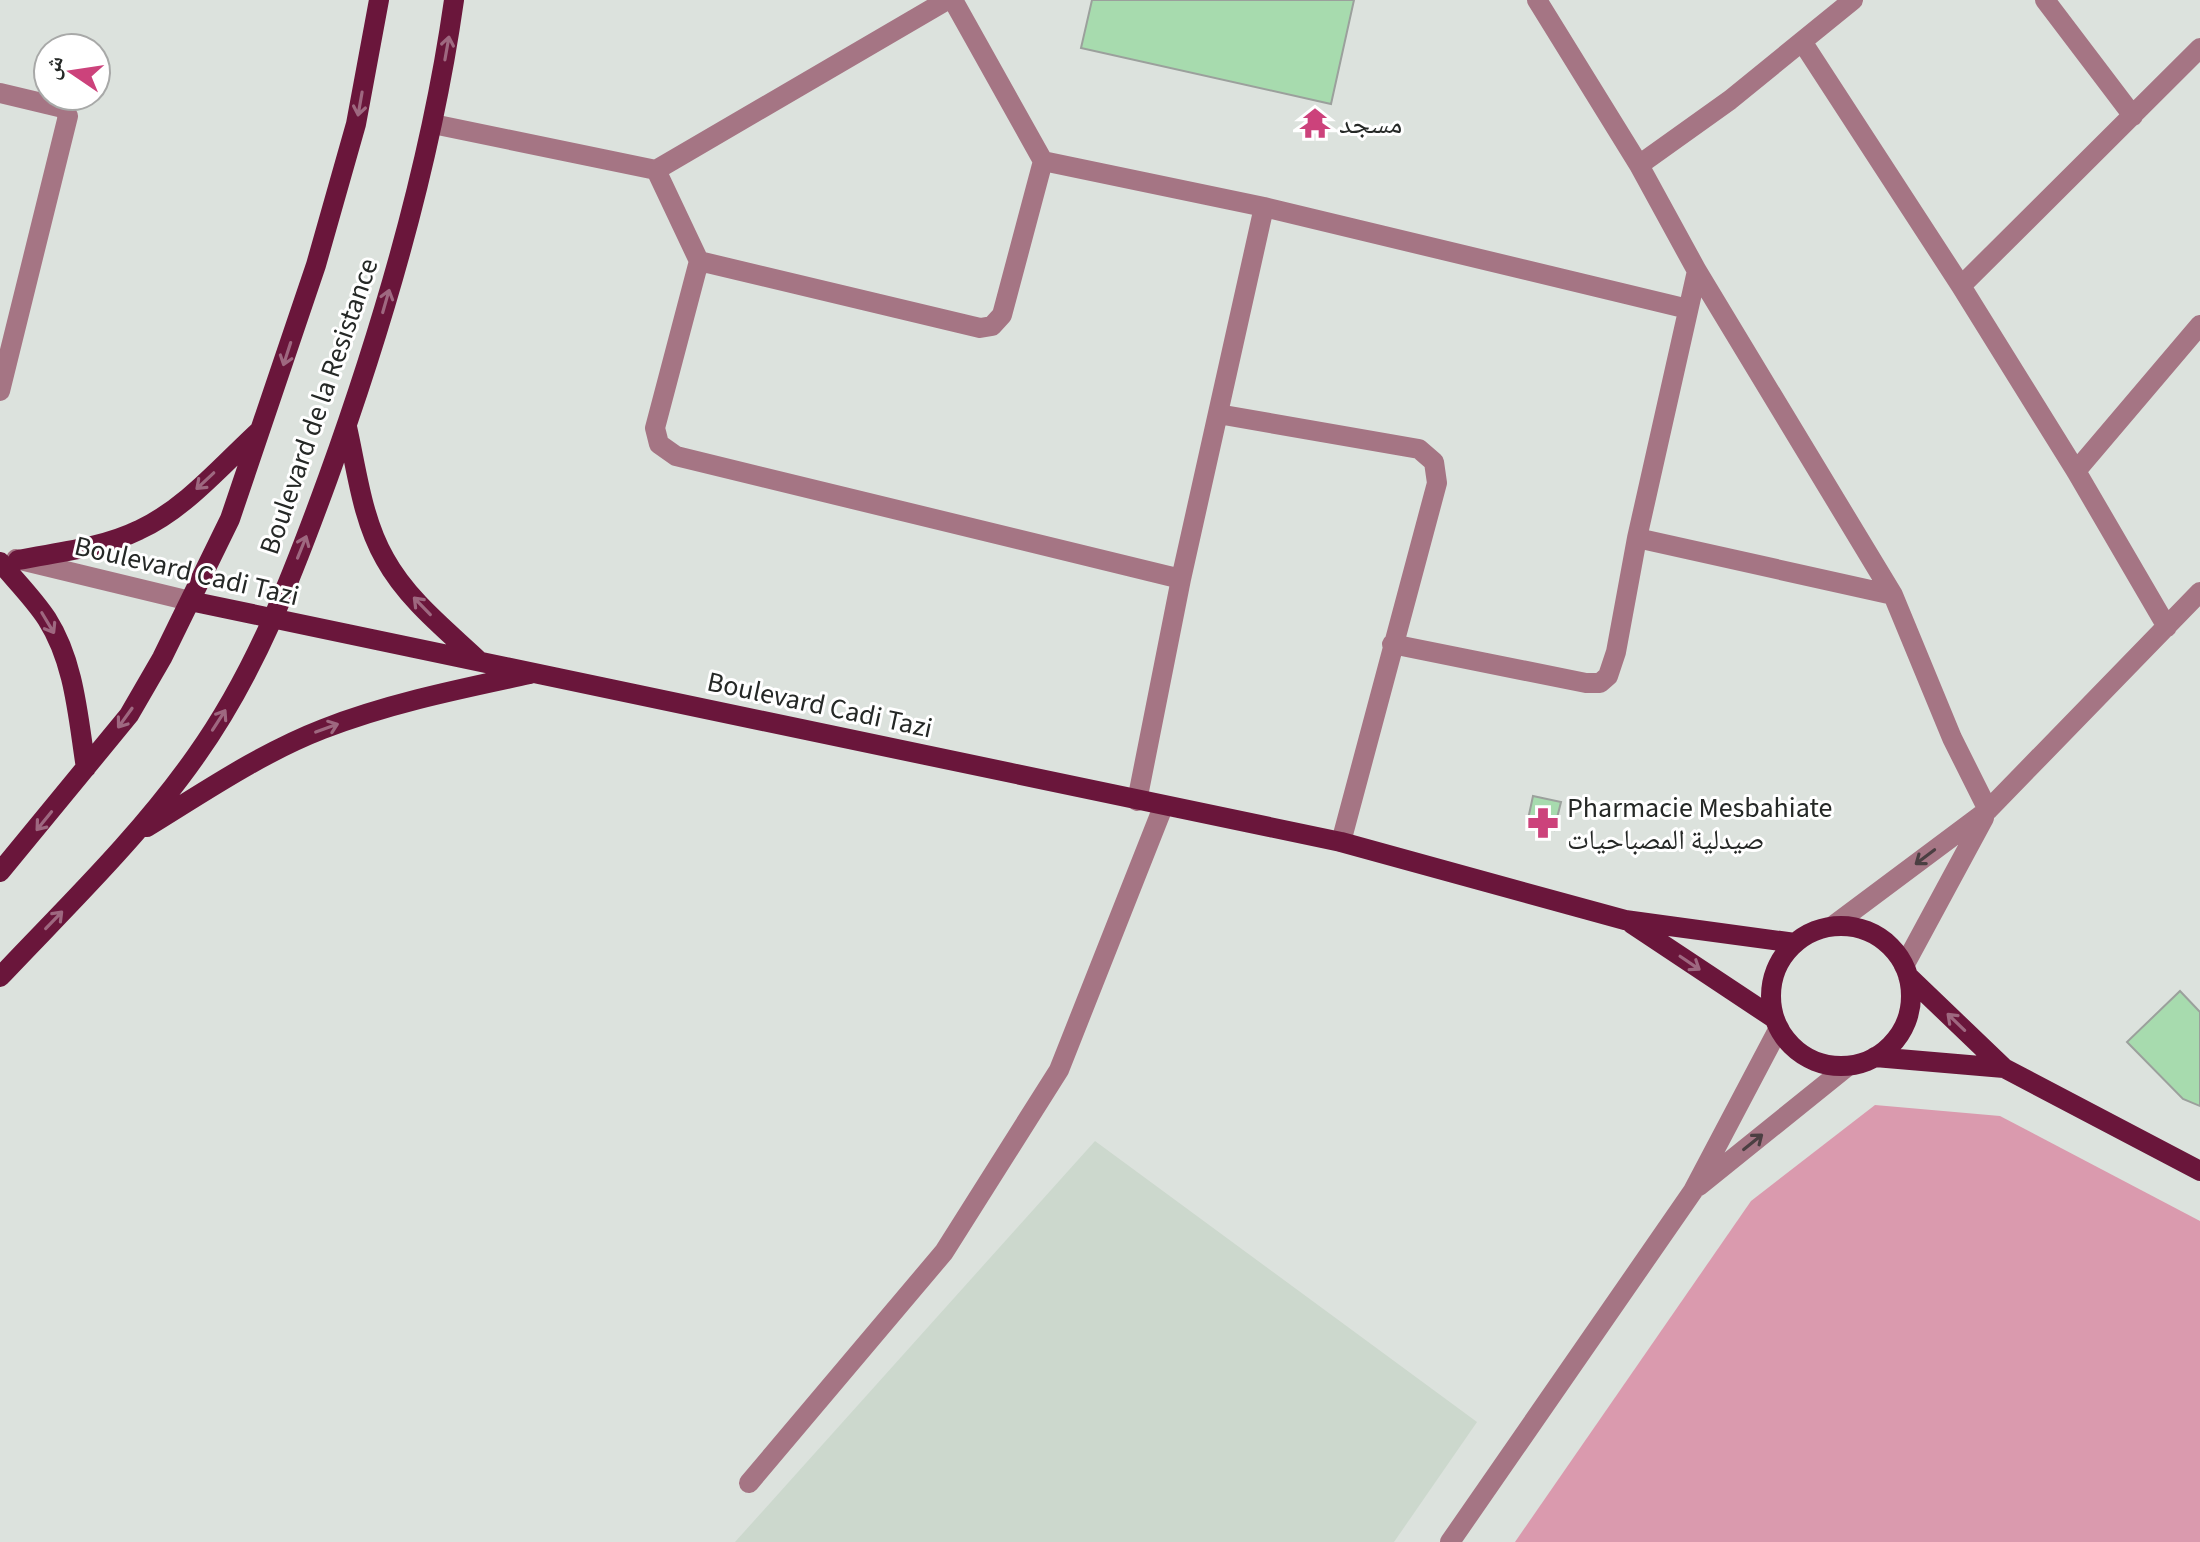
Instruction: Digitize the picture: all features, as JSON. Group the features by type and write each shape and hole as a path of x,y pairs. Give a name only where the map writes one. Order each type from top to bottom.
{"main road":[{"name":"Boulevard de la Resistance","path":"0,872 129,715 162,658 230,519 316,265 356,124 379,0"},
{"name":"Boulevard de la Resistance","path":"0,977 137,833 197,755 235,695 272,619 311,526 347,427 385,305 433,124 454,0"},
{"path":"347,427 367,516 385,559 415,600 478,660"},
{"path":"86,768 63,649 47,618 6,559 106,542 141,530 184,501 262,428"},
{"name":"Boulevard Cadi Tazi","path":"190,601 1341,842 1625,920 1795,943"},
{"path":"137,833 248,765 322,729 407,701 536,673"},
{"name":"Boulevard Cadi Tazi","path":"1625,920 1777,1023"},
{"path":"1906,971 1911,999 1906,1022 1894,1043 1875,1057 1848,1066 1827,1065 1808,1058 1791,1045 1777,1023 1771,999 1773,978 1781,959 1795,943 1813,931 1834,925 1862,929 1888,943 1906,971 2004,1068 2200,1171"},
{"path":"1875,1057 2004,1068"}],"street":[{"path":"433,124 656,170 950,0 1043,161 1002,315 992,326 980,328 699,261"},
{"path":"1537,0 1639,165 1697,271 1893,595 1952,738 1988,810"},
{"path":"1639,165 1730,100 1853,0"},
{"path":"2045,0 2133,116"},
{"path":"1803,43 1961,286 2076,471 2167,627"},
{"path":"1961,286 2199,52"},
{"path":"0,93 63,108 68,116 0,391"},
{"path":"1043,161 1264,207 1688,309"},
{"path":"656,170 699,261 655,428 659,444 676,456 1181,579"},
{"path":"1137,801 1181,579 1264,207"},
{"path":"1392,644 1586,683 1600,683 1608,676 1616,652 1637,538 1697,271"},
{"path":"2076,471 2200,325"},
{"path":"1218,414 1419,449 1434,462 1437,483 1341,842"},
{"path":"1637,538 1893,595"},
{"name":"Boulevard Cadi Tazi","path":"6,559 190,601"},
{"path":"1834,925 1988,810 2200,592"},
{"path":"749,1483 944,1252 1059,1070 1163,807"},
{"path":"1906,971 1988,810"},
{"path":"1450,1542 1693,1191 1777,1023"},
{"path":"1693,1191 1848,1066"}],"shaded area":[{"path":"1875,1105 2000,1116 2200,1221 2200,1542 1515,1542 1751,1201"},
{"path":"1095,1141 1477,1422 1394,1542 735,1542"}],"building":[{"path":"1092,0 1354,0 1331,104 1081,48"},
{"path":"1533,796 1561,802 1554,830 1527,824"},
{"path":"2180,991 2200,1012 2200,1106 2183,1099 2127,1042"}],"place":[{"name":"مسجد","path":"1315,123"},
{"name":"Pharmacie Mesbahiate صيدلية المصباحيات","path":"1543,823"}]}
